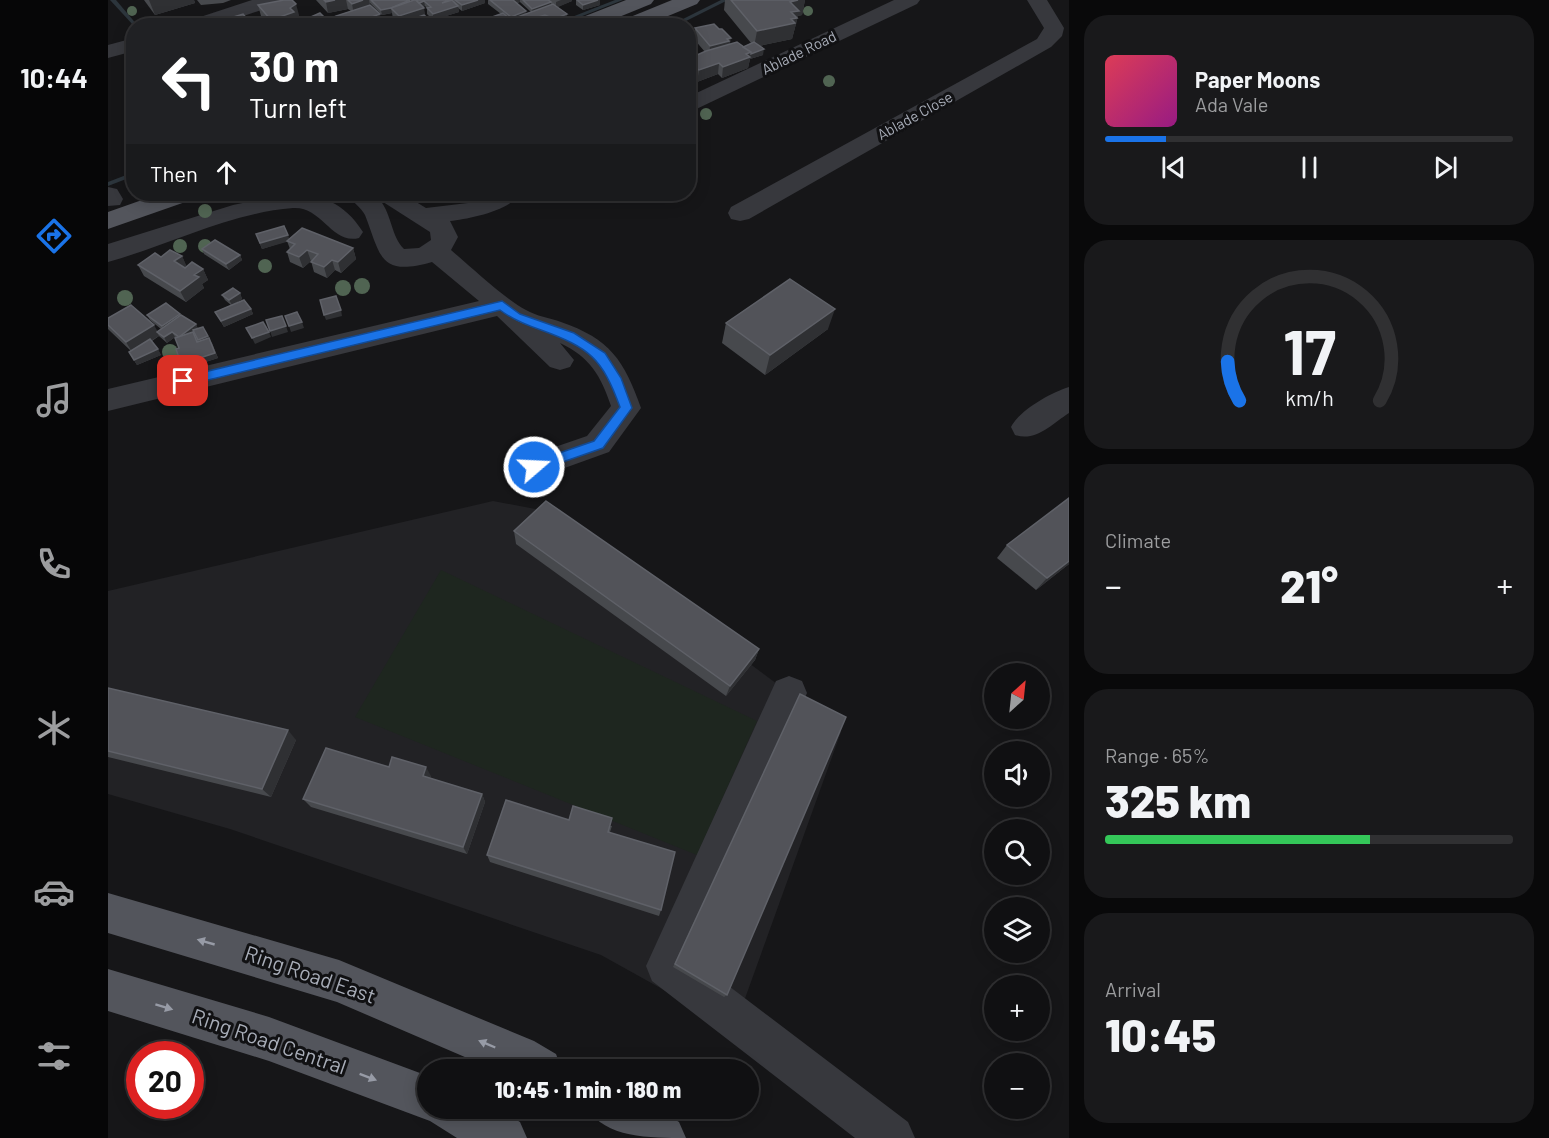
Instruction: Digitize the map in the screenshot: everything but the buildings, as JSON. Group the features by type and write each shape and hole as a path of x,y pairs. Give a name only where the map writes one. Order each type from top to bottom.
{"main road":[{"path":"598,18 644,0"},
{"path":"646,18 690,0"},
{"path":"109,204 126,194"},
{"path":"109,204 131,201"},
{"name":"Ring Road East","path":"108,913 339,981 521,1059"},
{"name":"Ring Road Central","path":"108,990 269,1039 417,1095"},
{"path":"468,1119 504,1138"},
{"path":"629,1119 663,1138"}],"street":[{"path":"219,18 272,0"},
{"name":"Ablade Road","path":"696,102 910,0"},
{"name":"Ablade Close","path":"740,213 1044,43 1052,36 1054,28 1037,0"},
{"path":"108,30 111,36 108,47"},
{"path":"108,52 126,46"},
{"path":"108,253 193,225 293,201"},
{"path":"302,201 319,204 350,232"},
{"path":"366,201 377,213 384,243 391,252 412,258 440,244 473,210"},
{"path":"396,201 441,227 440,244 560,360"},
{"path":"424,216 473,210 492,201"},
{"path":"108,400 509,311 570,336 601,356 615,378 626,408 598,444 534,467"},
{"path":"1026,428 1069,398"},
{"path":"789,693 667,966 892,1138"}],"shaded area":[{"path":"493,501 546,511 841,732 734,1029 601,955 230,829 108,794 108,591"},
{"path":"441,570 757,721 697,855 355,717"}],"waterway":[{"path":"113,0 129,18"},
{"path":"572,18 620,0"},
{"path":"688,18 725,0"},
{"path":"108,184 126,177"}],"route":[{"path":"183,381 502,305 516,317 570,336 601,356 615,378 626,408 598,444 534,467"}]}
